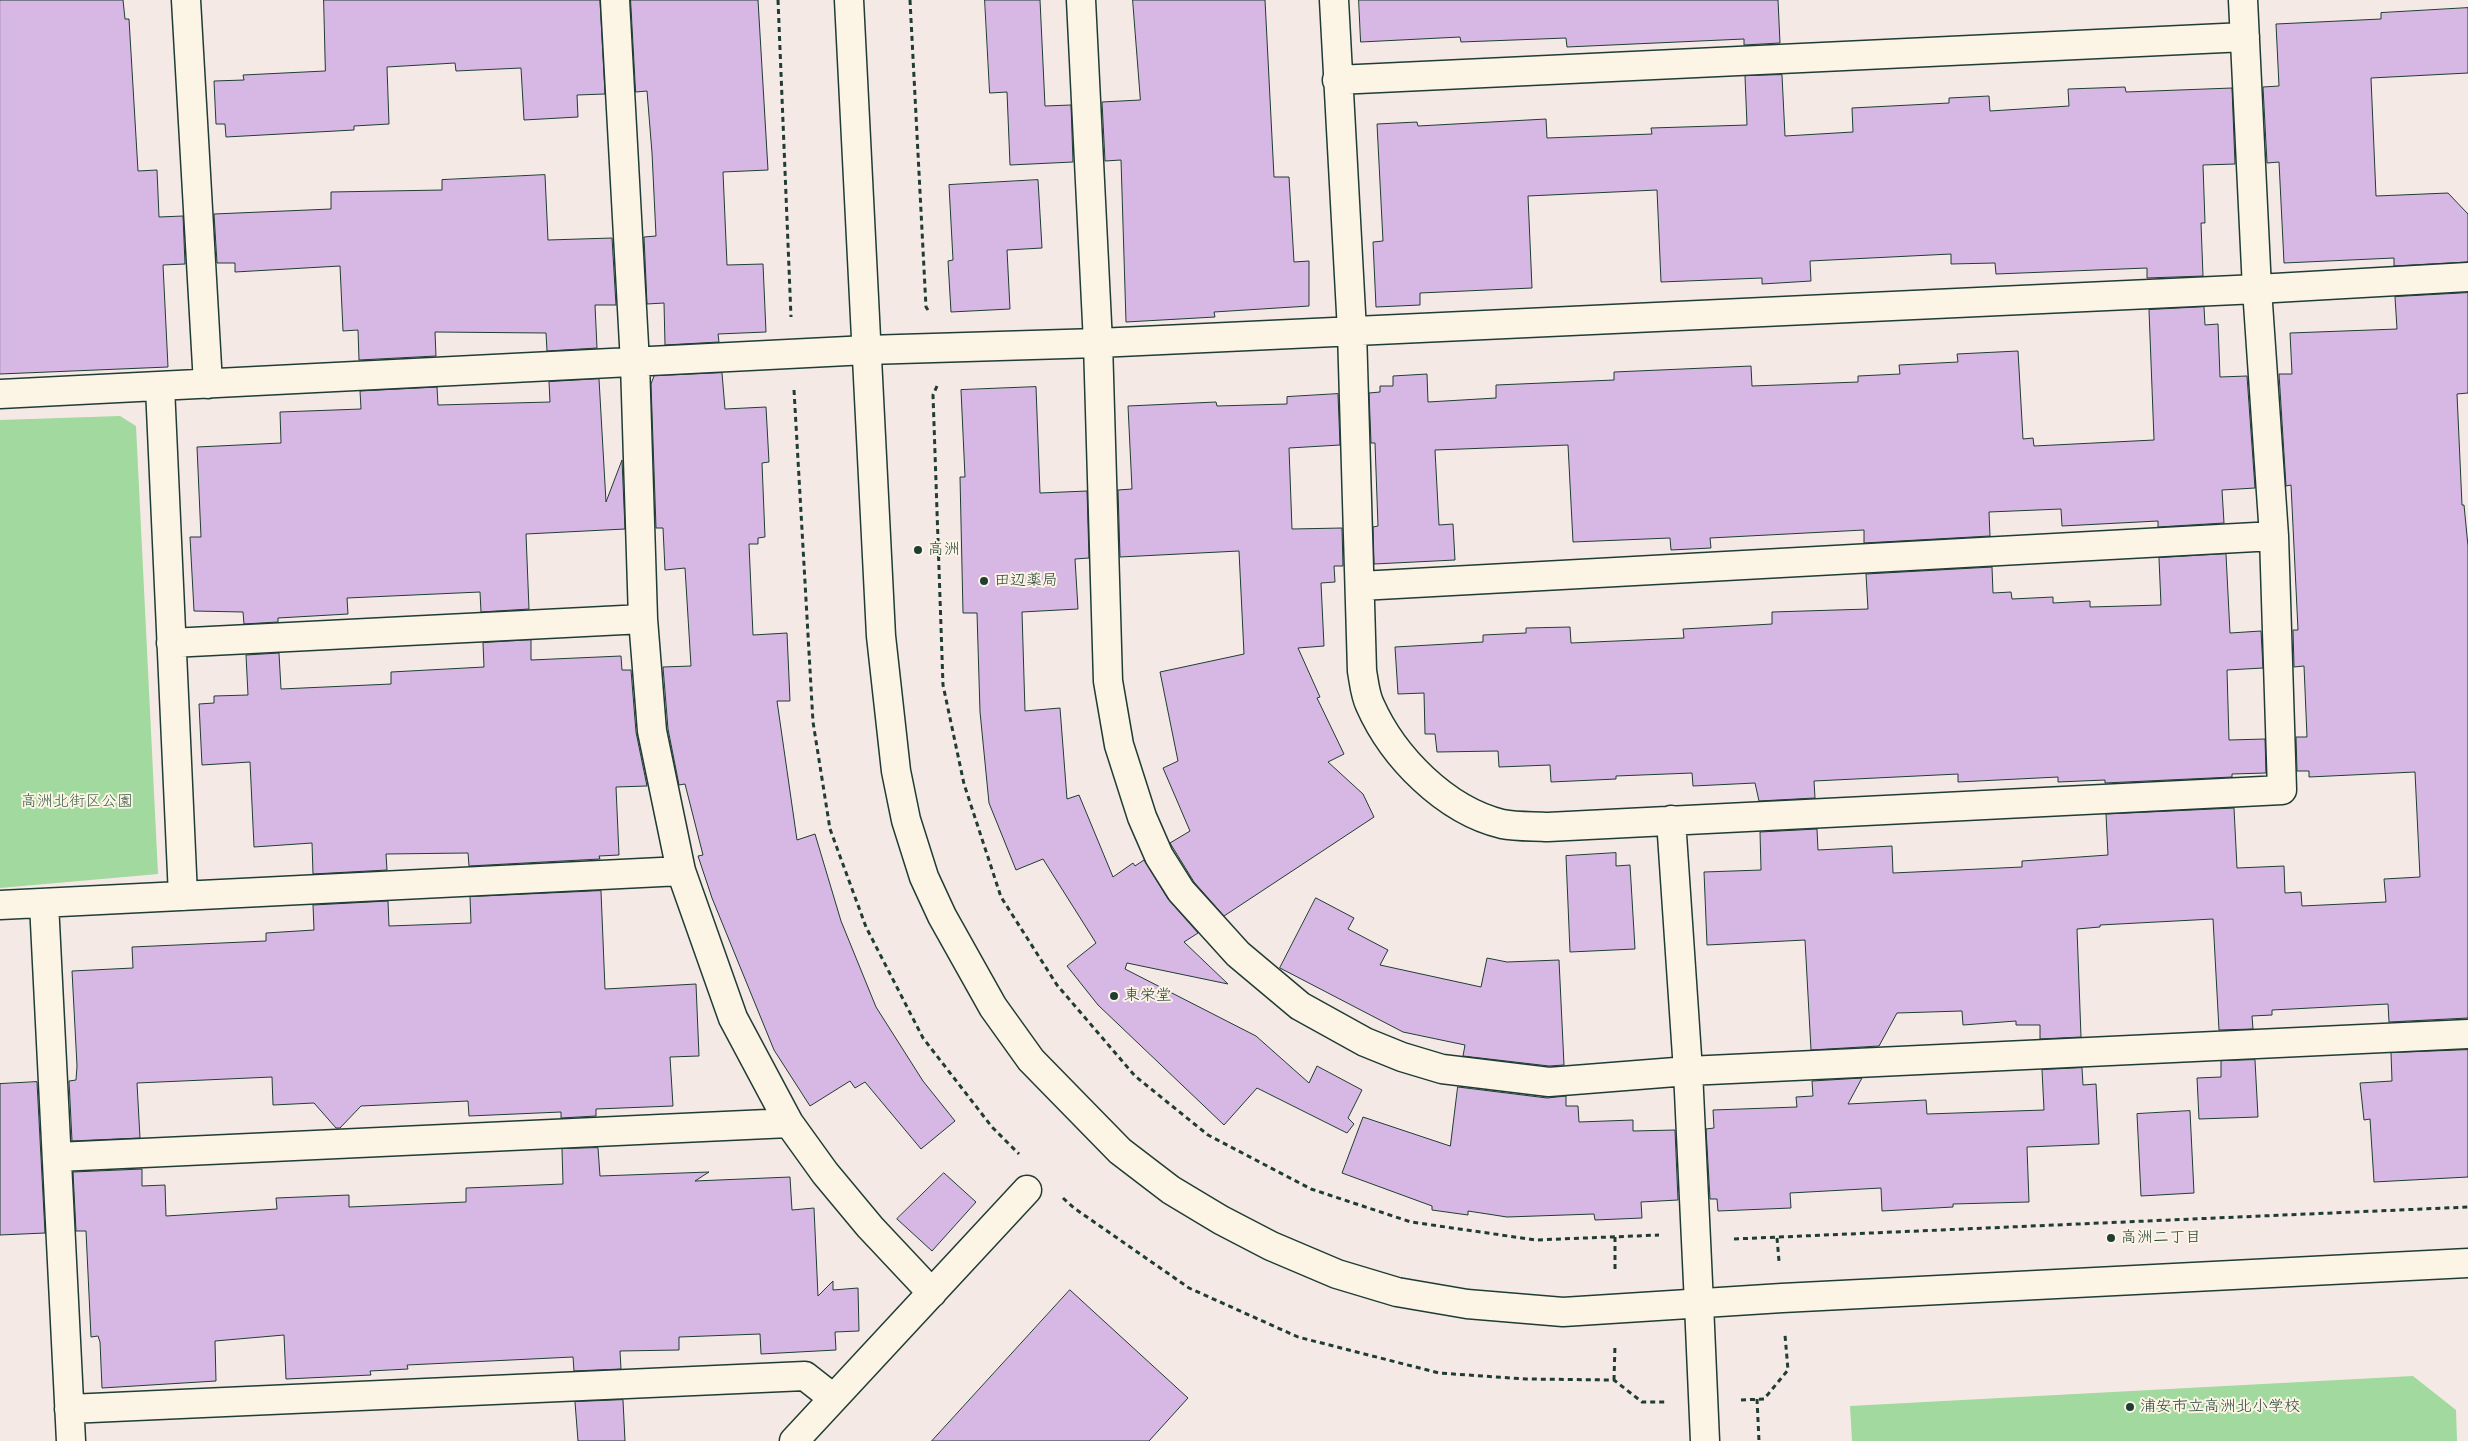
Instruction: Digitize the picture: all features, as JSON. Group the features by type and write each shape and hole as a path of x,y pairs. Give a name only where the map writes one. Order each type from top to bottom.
{"street":[{"path":"186,0 208,384"},
{"path":"615,0 635,363 643,619 652,731 681,871 733,1018 789,1123 825,1173 870,1227 932,1293"},
{"path":"848,0 881,636 892,746 906,820 924,877 942,916 993,1007 1031,1060 1120,1152 1172,1190 1221,1220 1272,1246 1337,1274 1398,1292 1466,1304 1563,1312 1782,1298 2468,1263"},
{"path":"1081,0 1098,343 1108,681 1112,714 1119,745 1142,817 1159,856 1181,891 1238,954 1300,1006 1357,1038 1402,1057 1442,1069 1549,1082 1688,1071 2468,1034"},
{"path":"1334,0 1352,331 1362,672 1369,703 1386,736 1438,793 1470,811 1502,824 1548,827 2282,790 2274,536 2257,289 2243,0"},
{"path":"1337,80 2244,37"},
{"path":"0,394 867,350 1098,343 2257,289 2468,277"},
{"path":"160,387 183,896"},
{"path":"1360,586 2274,536"},
{"path":"171,643 643,619"},
{"path":"1671,820 1688,1071 1705,1441"},
{"path":"0,905 681,871"},
{"path":"44,903 71,1441"},
{"path":"57,1157 789,1123"},
{"path":"794,1441 1028,1190"},
{"path":"69,1409 804,1376 833,1398"}],"path":[{"path":"778,0 793,354 814,722 830,829 866,927 922,1038 992,1127 1026,1161"},
{"path":"1060,1195 1074,1208 1189,1288 1298,1337 1439,1373 1526,1379 1614,1380 1642,1402 1764,1399 1788,1370 1777,1238"},
{"path":"1730,1239 2468,1207"},
{"path":"1757,1399 1759,1441"}],"green space":[{"name":"高洲北街区公園","path":"120,416 136,426 158,874 0,888 0,420"},
{"name":"浦安市立高洲北小学校","path":"2413,1376 2456,1410 2457,1441 1852,1441 1850,1406"}],"building":[{"path":"0,0 123,0 125,19 129,19 138,171 157,170 159,217 183,216 185,264 163,265 168,367 0,374"},
{"path":"324,0 600,0 605,94 577,95 578,117 524,120 521,68 456,71 455,63 387,67 389,124 354,126 354,130 226,137 225,124 216,124 214,81 244,80 243,75 325,71"},
{"path":"631,0 758,0 768,170 723,172 727,265 763,264 766,332 718,334 719,342 665,345 664,303 647,304 644,237 656,236 652,153 647,91 636,92"},
{"path":"985,0 1040,0 1045,106 1071,105 1073,162 1010,165 1007,92 990,93"},
{"path":"1133,0 1265,0 1274,177 1289,177 1294,262 1309,261 1309,306 1214,312 1215,317 1126,322 1121,160 1105,161 1102,102 1140,100"},
{"path":"1359,0 1778,0 1780,43 1744,45 1744,39 1567,47 1566,38 1461,42 1460,37 1361,42"},
{"path":"2468,8 2468,73 2371,78 2376,196 2448,193 2468,214 2468,262 2394,266 2394,258 2284,263 2279,162 2267,163 2263,87 2279,86 2276,24 2381,19 2381,13"},
{"path":"1782,75 1785,136 1853,132 1852,108 1949,103 1949,98 1989,96 1990,111 2069,106 2068,89 2125,87 2126,92 2232,88 2235,164 2203,165 2205,223 2201,223 2203,276 2147,278 2147,268 1996,274 1995,263 1951,264 1951,254 1810,261 1811,281 1762,284 1762,278 1661,282 1657,190 1528,196 1532,288 1420,293 1420,305 1376,307 1373,242 1383,241 1377,124 1417,122 1418,126 1546,119 1547,138 1652,134 1651,128 1747,125 1745,76"},
{"path":"545,175 548,240 612,238 616,305 595,305 597,348 547,351 546,333 435,332 436,356 359,360 358,330 343,331 340,266 235,272 235,263 217,263 214,214 331,209 331,192 442,190 442,180"},
{"path":"1038,180 1042,248 1007,250 1010,309 951,312 948,261 953,260 949,185"},
{"path":"2468,293 2468,393 2457,394 2462,505 2464,505 2468,546 2468,1018 2389,1022 2388,1004 2272,1010 2272,1015 2252,1016 2253,1029 2219,1030 2213,919 2100,925 2100,927 2077,929 2081,1037 2040,1039 2040,1025 2016,1025 2016,1021 1963,1025 1962,1011 1897,1013 1879,1046 1811,1050 1805,940 1707,945 1704,872 1761,870 1760,832 1817,829 1818,850 1892,846 1893,873 2022,867 2022,861 2108,855 2106,814 2234,808 2237,868 2284,866 2285,893 2301,892 2302,906 2386,902 2384,879 2420,877 2415,772 2309,777 2309,771 2297,771 2296,737 2307,737 2304,666 2294,667 2293,630 2298,630 2291,485 2286,486 2279,374 2292,374 2290,333 2397,329 2395,297"},
{"path":"2204,307 2205,325 2218,324 2220,377 2247,376 2255,488 2222,490 2224,523 2158,527 2158,521 2062,526 2061,509 1989,512 1990,536 1864,543 1864,530 1710,538 1711,548 1671,550 1670,538 1573,542 1568,445 1435,450 1439,525 1453,524 1455,560 1374,564 1373,527 1378,526 1375,443 1371,443 1369,393 1380,392 1380,386 1393,386 1393,376 1427,374 1428,402 1496,398 1496,385 1614,380 1614,372 1751,366 1752,386 1858,382 1858,376 1900,374 1899,365 1958,362 1957,354 2018,351 2023,439 2033,438 2034,446 2154,440 2149,310"},
{"path":"722,373 725,409 766,407 769,462 762,463 765,537 758,538 758,544 749,544 753,635 787,633 790,701 777,701 797,840 815,834 841,921 876,1007 923,1081 955,1121 921,1149 865,1082 855,1088 850,1081 810,1106 774,1050 712,898 698,856 703,855 685,784 679,785 668,729 663,667 691,666 685,568 665,570 663,528 656,528 651,384 654,376"},
{"path":"599,379 606,502 622,460 625,529 526,534 529,609 481,612 480,592 347,598 348,614 278,618 278,622 244,624 243,612 194,611 190,537 201,537 197,447 281,443 280,412 361,409 360,391 437,387 438,405 550,402 549,382"},
{"path":"1036,387 1040,493 1087,491 1089,558 1075,559 1078,609 1022,612 1025,711 1060,708 1067,799 1079,795 1113,877 1133,863 1135,866 1144,860 1168,899 1198,933 1184,942 1228,984 1127,963 1125,969 1256,1036 1309,1083 1317,1066 1362,1090 1348,1118 1354,1124 1347,1133 1257,1088 1224,1125 1098,1005 1067,966 1096,943 1043,859 1016,870 989,803 980,712 977,613 963,613 960,477 965,477 961,390"},
{"path":"1338,394 1340,445 1289,448 1292,529 1342,528 1343,566 1334,566 1335,582 1321,583 1324,646 1298,648 1320,697 1317,698 1344,754 1328,762 1363,794 1374,817 1224,916 1194,882 1170,843 1190,831 1163,768 1178,761 1160,672 1244,654 1239,551 1120,557 1118,490 1132,489 1128,406 1216,402 1217,406 1287,404 1287,397"},
{"path":"2226,554 2230,633 2261,631 2263,668 2227,670 2229,740 2265,739 2266,773 2232,774 2232,777 2105,783 2105,780 2058,782 2058,777 1958,782 1958,774 1814,781 1815,798 1759,801 1755,783 1693,786 1692,773 1616,776 1616,779 1551,782 1550,765 1499,767 1498,751 1437,752 1435,734 1425,734 1424,693 1398,694 1395,647 1483,642 1483,635 1526,633 1526,628 1570,627 1571,643 1684,638 1683,629 1772,624 1772,612 1868,609 1866,574 1992,567 1993,593 2011,592 2012,599 2053,597 2053,603 2090,601 2090,607 2161,605 2159,558"},
{"path":"531,640 531,660 621,656 622,670 631,670 636,732 647,786 616,787 619,855 599,856 600,859 469,866 468,853 386,854 387,870 313,874 312,843 254,847 250,762 202,765 199,704 214,703 214,696 248,695 246,655 279,653 281,689 391,684 391,672 484,667 483,643"},
{"path":"1616,853 1616,866 1630,865 1635,949 1570,952 1566,856"},
{"path":"601,891 605,989 696,984 699,1056 670,1057 673,1106 596,1109 596,1116 561,1118 561,1112 469,1116 468,1101 361,1106 340,1128 336,1128 314,1103 273,1105 272,1077 137,1083 140,1138 72,1141 69,1081 76,1080 77,1066 72,971 133,968 132,947 266,941 266,933 314,930 313,905 388,901 389,926 471,923 470,897"},
{"path":"1316,898 1354,918 1348,929 1388,950 1380,965 1481,987 1487,958 1507,962 1559,960 1564,1065 1549,1066 1463,1056 1465,1045 1403,1032 1280,968"},
{"path":"2468,1050 2468,1177 2374,1182 2370,1119 2364,1120 2360,1083 2392,1081 2391,1053"},
{"path":"2255,1060 2258,1117 2199,1119 2197,1078 2221,1077 2221,1061"},
{"path":"2082,1068 2083,1085 2096,1084 2099,1144 2027,1147 2029,1202 1953,1204 1953,1207 1882,1211 1881,1188 1790,1193 1791,1208 1718,1211 1717,1199 1710,1199 1706,1129 1714,1128 1713,1110 1797,1107 1796,1097 1813,1096 1812,1081 1862,1078 1848,1104 1926,1100 1927,1114 2044,1110 2042,1070"},
{"path":"37,1082 45,1233 0,1235 0,1084"},
{"path":"1458,1087 1547,1098 1566,1096 1566,1106 1578,1106 1579,1122 1633,1120 1633,1131 1675,1130 1678,1200 1641,1202 1642,1218 1595,1220 1594,1214 1507,1217 1468,1211 1468,1215 1432,1210 1432,1206 1342,1173 1363,1117 1450,1146"},
{"path":"2190,1111 2194,1193 2141,1196 2137,1114"},
{"path":"598,1148 600,1176 709,1172 695,1181 790,1177 792,1210 814,1208 818,1296 833,1281 833,1290 858,1288 859,1331 835,1332 836,1350 761,1354 760,1334 679,1337 679,1350 620,1351 621,1369 574,1371 573,1357 407,1365 408,1369 370,1371 371,1375 286,1379 284,1335 215,1341 216,1381 102,1388 100,1342 98,1336 91,1337 86,1231 76,1231 73,1172 142,1169 142,1186 165,1185 166,1216 277,1209 276,1198 349,1195 349,1207 466,1202 466,1188 563,1184 562,1149"},
{"path":"944,1173 976,1202 932,1251 897,1219"},
{"path":"1070,1290 1188,1398 1149,1441 932,1441"},
{"path":"623,1400 625,1441 578,1441 575,1402"}],"place":[{"name":"高洲","path":"918,550"},
{"name":"田辺薬局","path":"984,581"},
{"name":"東栄堂","path":"1114,996"},
{"name":"高洲二丁目","path":"2111,1238"},
{"name":"浦安市立高洲北小学校","path":"2130,1407"}]}
